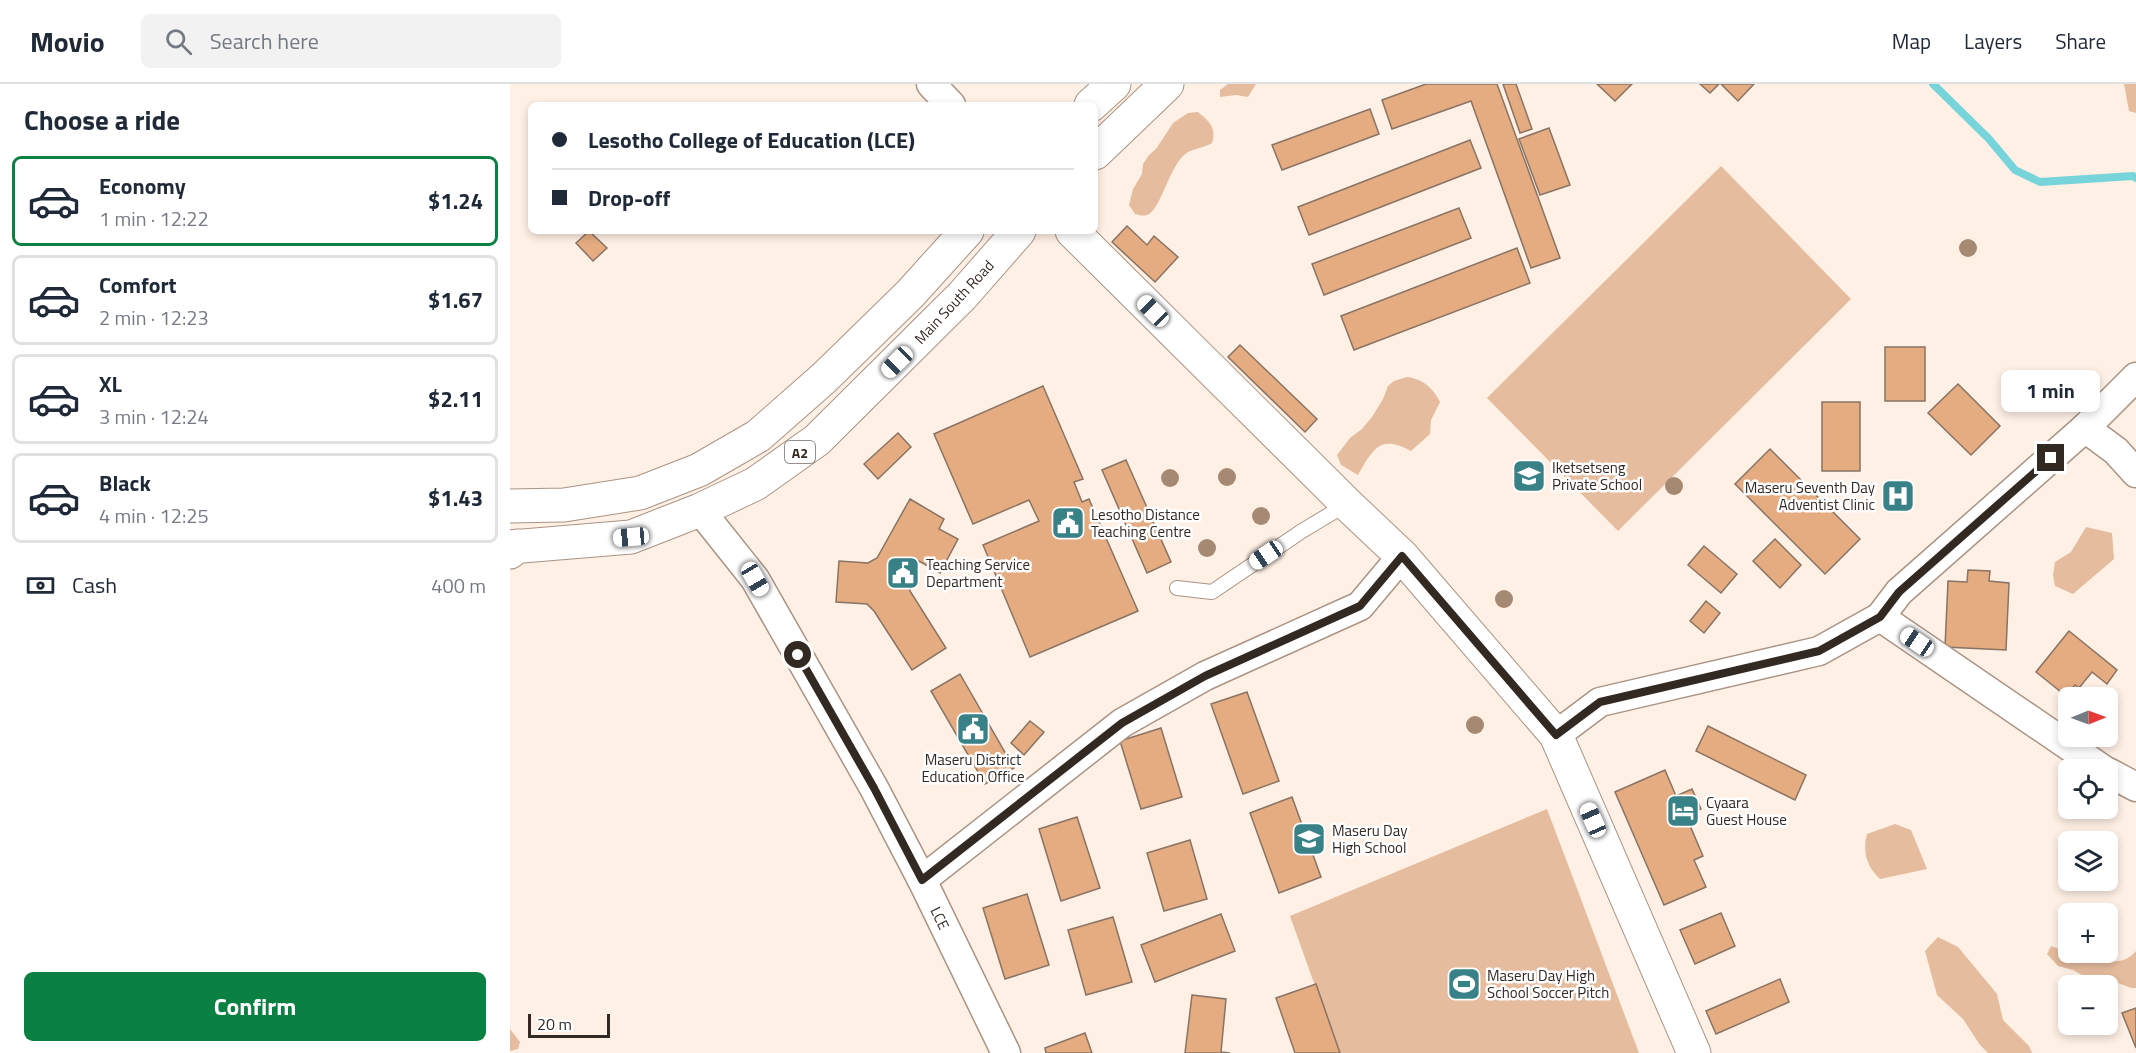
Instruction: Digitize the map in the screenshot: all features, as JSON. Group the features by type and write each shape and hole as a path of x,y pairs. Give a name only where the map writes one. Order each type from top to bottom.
{"main road":[{"path":"1094,102 1114,84"},
{"path":"1098,150 1167,84"},
{"name":"A2","path":"510,506 564,505 640,493 699,470 758,436 824,378 910,294 964,234"},
{"name":"Main South Road","path":"512,548 631,537 700,510 754,484 817,440 962,296 1016,234"},
{"path":"1075,234 1402,556 1556,735 1695,1053"}],"street":[{"path":"931,84 948,102"},
{"path":"1556,735 1600,702 1819,651 1880,617 1899,592 2085,428 2136,377"},
{"path":"2085,428 2126,449 2136,473"},
{"name":"LCE","path":"700,510 755,579 874,788 922,880 1006,1053"},
{"path":"922,880 1122,723 1205,676 1360,606 1402,556"},
{"path":"1880,617 2088,759"},
{"path":"2118,777 2136,787"}],"lane":[{"path":"1177,588 1212,592 1302,531 1347,504"}],"shaded area":[{"path":"1228,84 1256,84 1248,97 1236,95 1220,97 1220,90"},
{"path":"2124,84 2136,84 2136,113 2129,111"},
{"path":"1198,112 1213,129 1212,143 1185,154 1177,163 1153,210 1142,216 1135,214 1129,205 1133,189 1142,174 1143,164 1173,123 1188,113"},
{"path":"1721,166 1851,299 1618,531 1487,398"},
{"path":"1407,377 1427,385 1440,402 1431,420 1430,434 1411,451 1392,444 1378,447 1358,475 1341,465 1337,455 1350,438 1372,417 1388,386 1394,381"},
{"path":"2086,527 2112,533 2114,559 2073,594 2055,586 2053,575 2055,562 2071,552"},
{"name":"Maseru Day High School Soccer Pitch","path":"1547,809 1639,1053 1339,1053 1290,916"},
{"path":"1895,824 1911,830 1927,869 1880,879 1867,859 1865,847 1867,834"},
{"path":"1938,937 1958,947 1997,994 2003,1020 2029,1046 2032,1053 1988,1053 1963,1019 1937,995 1925,951"},
{"path":"2051,946 2058,949 2058,963 2118,963 2136,951 2136,988 2118,983 2118,975 2082,975 2058,966 2047,954"},
{"path":"510,1029 520,1042 518,1049 510,1051"}],"building":[{"path":"1426,84 1497,84 1560,258 1531,268 1471,101 1392,129 1382,100"},
{"path":"1503,84 1516,84 1532,129 1520,133"},
{"path":"1597,84 1632,84 1615,101"},
{"path":"1700,84 1719,84 1710,93"},
{"path":"1721,84 1754,84 1738,101"},
{"path":"1370,109 1379,134 1282,170 1272,145"},
{"path":"1549,128 1570,185 1540,195 1519,139"},
{"path":"1470,140 1481,168 1309,235 1298,207"},
{"path":"1459,208 1471,238 1324,295 1312,264"},
{"path":"1127,226 1147,245 1154,236 1178,257 1155,282 1112,242"},
{"path":"586,234 592,234 607,248 593,261 576,243"},
{"path":"1517,248 1530,283 1354,350 1341,316"},
{"path":"1240,345 1317,419 1305,432 1228,357"},
{"path":"1885,347 1925,347 1925,401 1885,401"},
{"path":"1958,384 2000,426 1971,455 1928,413"},
{"name":"Lesotho Distance Teaching Centre","path":"1043,386 1083,479 1074,482 1082,502 1089,499 1138,611 1030,657 983,545 1039,521 1029,500 973,524 934,434"},
{"path":"1822,402 1860,402 1860,471 1822,471"},
{"path":"898,433 911,447 878,479 864,464"},
{"path":"1770,449 1860,539 1825,574 1735,484"},
{"path":"1126,460 1171,562 1147,573 1102,470"},
{"path":"910,499 944,519 939,529 958,539 940,573 919,561 910,577 910,591 946,648 912,670 874,611 867,604 836,602 839,561 868,563 877,558"},
{"path":"1775,539 1801,565 1780,588 1753,561"},
{"path":"1704,546 1737,574 1721,593 1688,565"},
{"path":"1968,570 1990,571 1989,581 2009,583 2006,650 1945,647 1948,581 1967,582"},
{"path":"1706,601 1720,613 1704,633 1690,621"},
{"path":"2069,631 2117,670 2107,684 2092,672 2080,687 2075,685 2058,687 2058,690 2036,672"},
{"name":"Maseru District Education Office","path":"960,674 1014,768 985,784 931,691"},
{"path":"1247,692 1279,781 1243,794 1211,704"},
{"path":"1030,721 1044,732 1024,755 1011,743"},
{"path":"1708,726 1806,775 1795,800 1696,751"},
{"path":"1161,728 1182,797 1141,809 1120,741"},
{"path":"1665,770 1676,796 1692,789 1701,809 1686,816 1703,856 1694,860 1706,887 1664,905 1615,792"},
{"path":"1292,797 1321,877 1279,893 1250,813"},
{"path":"1077,817 1100,888 1061,901 1039,829"},
{"path":"1190,840 1207,899 1164,911 1147,853"},
{"path":"1027,894 1049,965 1005,979 983,908"},
{"path":"1721,913 1735,946 1695,964 1680,930"},
{"path":"1221,914 1235,951 1155,982 1141,945"},
{"path":"1113,917 1132,982 1086,995 1068,930"},
{"path":"1780,979 1789,1002 1716,1034 1706,1011"},
{"path":"1316,984 1340,1053 1295,1053 1276,998"},
{"path":"1192,995 1226,999 1221,1052 1230,1053 1185,1053"},
{"path":"2136,1008 2136,1048 2122,1013"},
{"path":"1085,1033 1092,1053 1046,1053 1045,1048"}],"waterway":[{"path":"1933,84 1989,139 2015,170 2040,182 2133,176 2136,178"}],"place":[{"name":"Iketsetseng Private School","path":"1529,476"},
{"name":"Maseru Seventh Day Adventist Clinic","path":"1898,496"},
{"name":"Lesotho Distance Teaching Centre","path":"1068,523"},
{"name":"Teaching Service Department","path":"903,573"},
{"name":"Maseru District Education Office","path":"973,729"},
{"name":"Cyaara Guest House","path":"1683,811"},
{"name":"Maseru Day High School","path":"1309,839"},
{"name":"Maseru Day High School Soccer Pitch","path":"1464,984"}],"route":[{"path":"798,655 874,788 922,880 1122,723 1205,676 1360,606 1402,556 1556,735 1600,702 1819,651 1880,617 1899,592 2051,458"}]}
